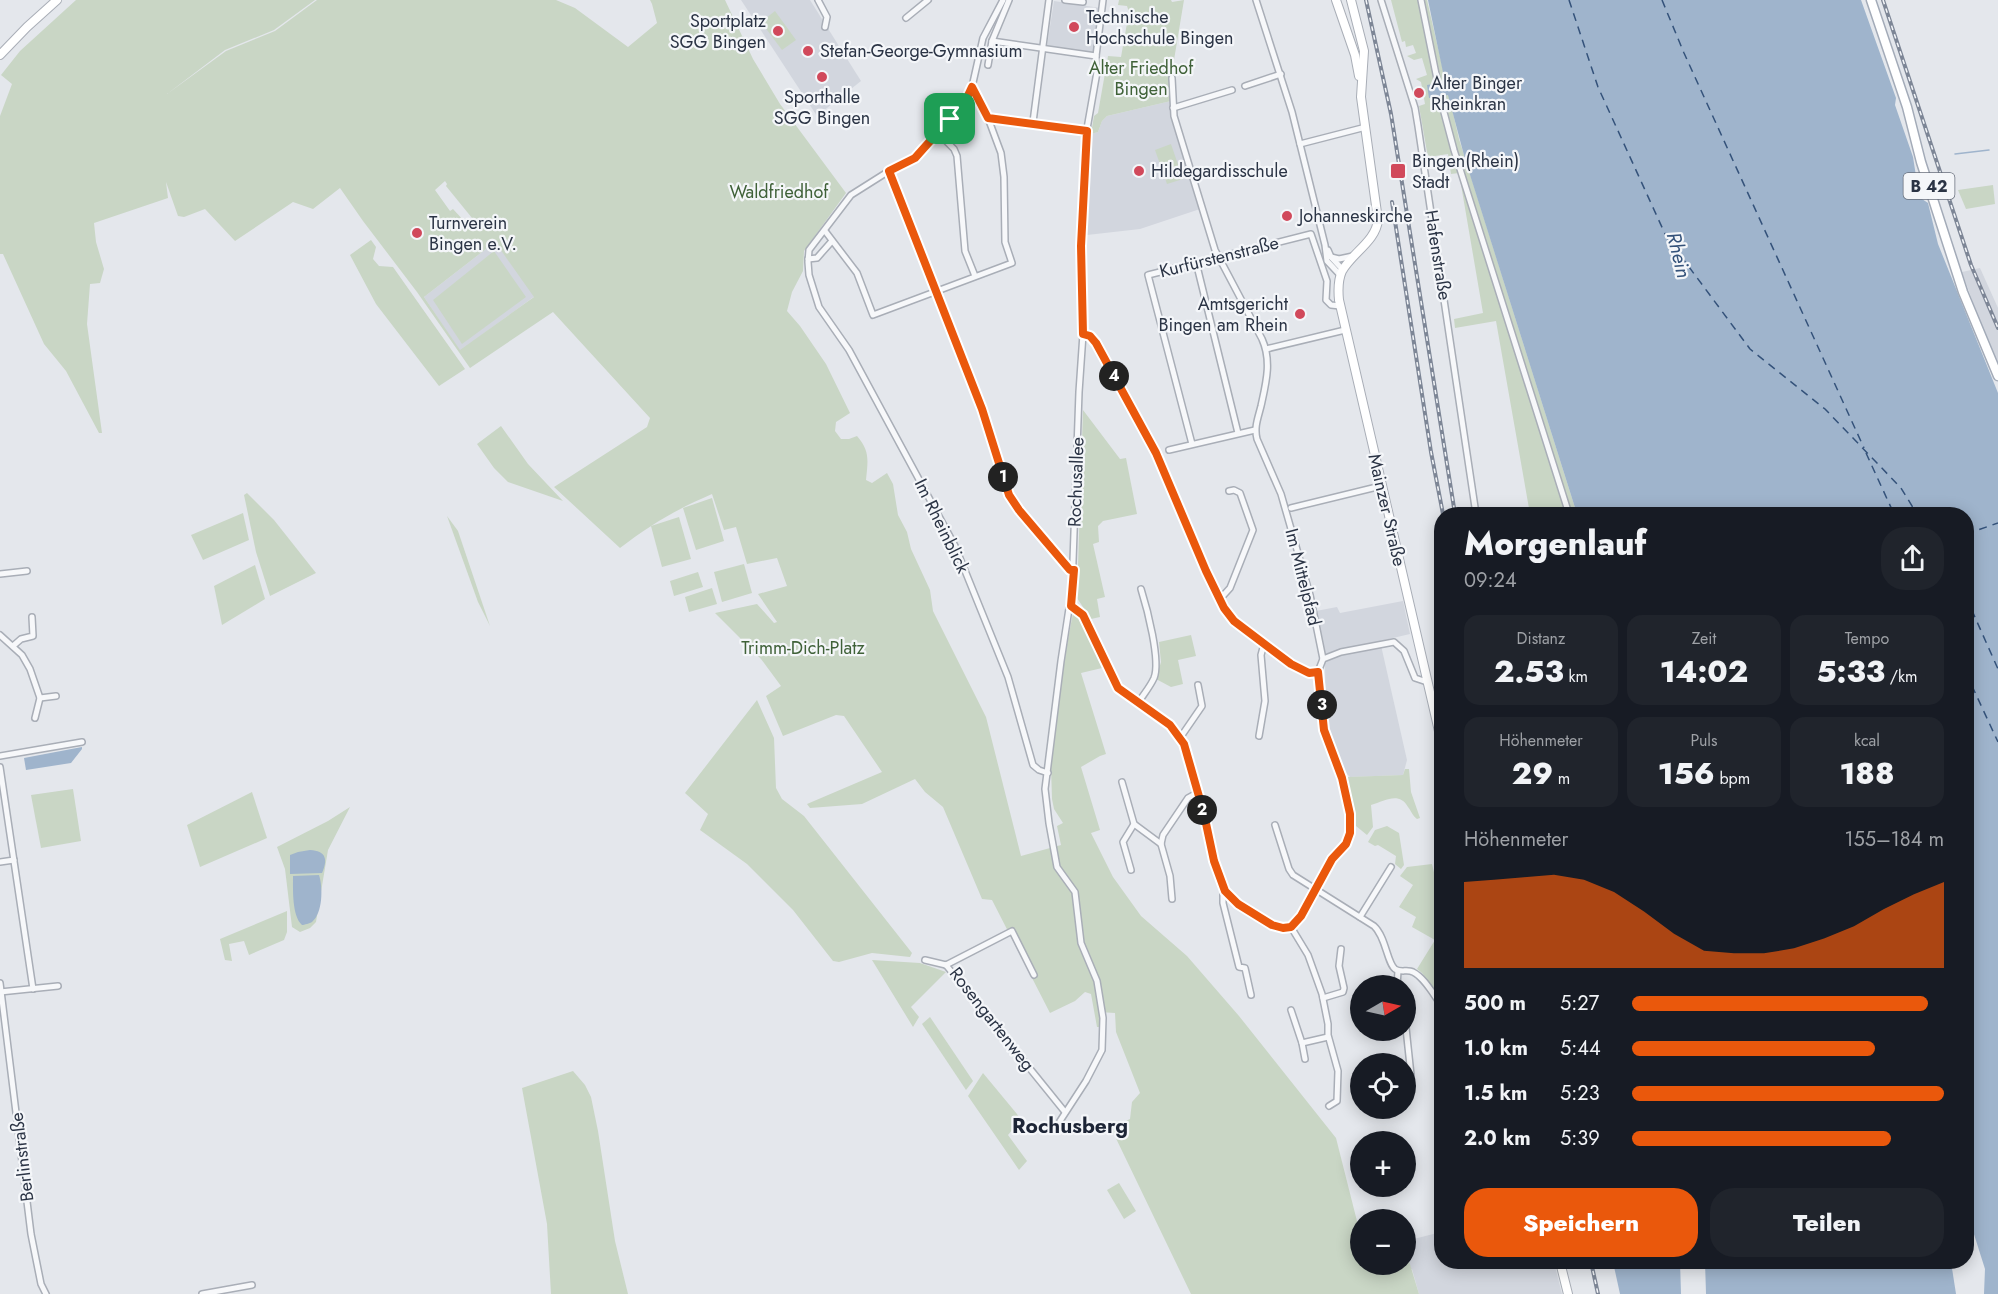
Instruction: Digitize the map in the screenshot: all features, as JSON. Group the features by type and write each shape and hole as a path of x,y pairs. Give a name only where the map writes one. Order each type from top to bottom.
{"main road":[{"path":"0,55 57,0"},
{"path":"1336,0 1355,55 1378,226 1373,236 1354,255 1342,273"},
{"path":"1351,0 1365,51 1360,85"},
{"name":"B 42","path":"1871,0 1907,107 1921,162 1967,302 1998,376"},
{"path":"1355,55 1359,56 1365,51"},
{"name":"Mainzer Straße","path":"1342,273 1339,287 1345,330 1434,711"},
{"path":"1562,1269 1568,1294"}],"street":[{"path":"818,0 827,17 825,27"},
{"path":"906,18 928,0"},
{"path":"832,242 816,258 808,259 809,250 851,195 915,158 965,102 972,87 983,38 1003,0"},
{"path":"988,65 992,41 1009,0"},
{"path":"1033,122 1049,0"},
{"path":"1065,0 1083,2"},
{"name":"Rochusallee","path":"1060,1121 1086,1081 1102,1050 1102,1018 1096,981 1082,943 1075,892 1057,867 1048,823 1045,789 1074,570 1083,334 1081,246 1087,131 1097,72 1096,56 1103,0"},
{"path":"1256,0 1281,74 1325,245 1327,261 1342,273"},
{"name":"Hafenstraße","path":"1381,0 1415,108 1475,507"},
{"path":"1421,0 1437,79"},
{"path":"992,41 1096,56"},
{"path":"1245,86 1281,74"},
{"path":"1169,450 1255,429 1268,372 1266,349 1218,257 1173,108 1173,78"},
{"path":"825,231 857,273 873,315 1012,263 1005,242 1004,177 1001,153 988,118 972,87"},
{"path":"1173,108 1232,90"},
{"path":"1441,100 1454,150 1567,507"},
{"path":"988,118 1033,122 1087,131"},
{"path":"1300,144 1366,127"},
{"path":"938,133 954,148 957,156 966,251 975,276"},
{"path":"889,171 982,409 1009,495 1070,570 1074,570"},
{"name":"Kurfürstenstraße","path":"1192,444 1148,274 1311,234 1327,281 1326,300 1331,305 1340,306"},
{"path":"1325,245 1342,273"},
{"path":"1331,257 1344,258 1354,255"},
{"name":"Im Rheinblick","path":"808,259 812,287 819,307 849,350 955,546 1008,677 1033,765 1048,773"},
{"path":"1196,262 1238,433"},
{"path":"1266,349 1345,330"},
{"path":"1083,334 1090,336 1096,343 1156,453 1206,571 1230,618 1304,672 1311,674 1318,672"},
{"name":"Im Mittelpfad","path":"1255,429 1257,439 1280,491 1299,553 1323,658"},
{"path":"1291,508 1382,486"},
{"path":"1220,598 1230,588 1253,530 1240,494 1234,490 1229,491"},
{"path":"0,574 27,571"},
{"path":"1138,703 1154,678 1157,663 1146,603 1141,589"},
{"path":"1071,606 1083,615 1115,683 1125,695 1170,725 1180,738 1186,750 1216,868 1225,891 1238,904 1272,925 1283,928 1291,927 1301,916 1332,859 1346,844 1350,821 1342,778 1324,730 1318,672 1323,658 1341,652 1394,642 1404,651 1416,678 1427,682"},
{"path":"13,646 21,639 33,636 32,617"},
{"path":"0,635 27,662 40,698 35,718"},
{"path":"1259,736 1265,701 1261,656 1264,644"},
{"path":"1180,738 1202,706 1198,685"},
{"path":"40,698 56,696"},
{"path":"0,756 82,742"},
{"path":"0,767 33,989"},
{"path":"1122,782 1134,824 1161,844"},
{"path":"1172,899 1170,876 1161,844 1163,835 1188,798 1197,793"},
{"path":"1131,870 1124,842 1134,824"},
{"path":"1275,825 1293,875 1380,932 1392,967 1398,971 1410,971 1418,975 1434,996"},
{"path":"0,862 14,860"},
{"path":"1360,917 1390,867"},
{"path":"1225,891 1223,903 1239,966 1245,968 1251,995"},
{"path":"1291,927 1296,939 1308,955 1323,998 1329,1024 1328,1037 1339,1080 1336,1101 1329,1106"},
{"name":"Rosengartenweg","path":"1034,975 1012,931 946,965 1065,1112"},
{"path":"1323,998 1343,992 1339,966 1341,949"},
{"path":"925,960 946,965"},
{"path":"1398,971 1398,975"},
{"name":"Berlinstraße","path":"0,983 32,1240 41,1284 46,1294"},
{"path":"1,992 58,986"},
{"path":"1291,1010 1305,1059"},
{"path":"1302,1043 1328,1037"},
{"path":"202,1294 252,1285"}],"shaded area":[{"name":"Stefan-George-Gymnasium","path":"741,0 810,0 861,81 817,116"},
{"name":"Technische Hochschule Bingen","path":"1054,1 1100,8 1094,53 1047,46"},
{"name":"Hildegardisschule","path":"1171,101 1171,119 1200,209 1140,229 1087,235 1091,134 1098,132 1102,121 1107,116"},
{"path":"495,242 535,296 460,351 424,297"},
{"path":"1980,268 1998,308 1998,371 1962,272"},
{"path":"1403,601 1410,634 1380,641 1407,760 1403,775 1350,777 1342,769 1326,731 1325,663 1316,611 1337,607 1340,613"},
{"path":"1434,1234 1434,1269 1556,1269 1562,1294 1419,1294 1414,1275 1416,1275 1416,1238"}],"green space":[{"path":"76,0 315,0 274,30 225,50 167,94 226,51 275,31 317,0 556,0 575,8 628,47 657,23 650,0 725,0 753,59 780,104 846,193 804,251 803,271 792,292 787,311 826,364 850,413 836,422 835,431 841,439 857,436 861,441 867,456 866,480 872,483 887,473 893,484 898,515 930,590 933,611 986,717 1021,856 1061,845 1057,826 1063,823 1054,809 1051,767 1064,660 1073,613 1082,621 1102,668 1081,673 1106,754 1081,767 1100,830 1091,833 1113,877 1141,916 1187,956 1239,1016 1336,1138 1354,1209 1350,1209 1350,1275 1413,1275 1419,1294 1191,1294 1111,1128 1130,1119 1132,1102 1140,1093 1116,1032 1115,1013 1099,1012 1100,1027 1097,1027 1091,994 1085,992 1075,1001 1050,1013 992,900 982,899 943,807 925,792 915,779 862,804 810,808 807,804 882,772 844,716 836,715 783,736 766,696 781,686 761,659 715,613 757,604 774,623 777,622 758,594 787,586 777,558 747,564 736,527 724,530 712,494 664,518 620,548 554,487 647,427 650,418 553,312 470,368 340,188 313,209 293,202 235,241 205,209 184,217 178,216 166,182 168,198 94,223 96,242 104,269 100,283 90,284 87,324 102,433 99,433 66,371 44,344 3,254 0,254 0,116 12,84 1,75 20,51","holes":["445,181 446,186 472,218 466,223 453,209 450,211 435,190","495,242 534,297 460,350 424,297"]},
{"name":"Alter Friedhof Bingen","path":"1119,0 1171,0 1172,2 1184,0 1171,78 1171,101 1107,116 1102,121 1098,132 1091,134 1094,116 1098,113 1108,56 1121,57 1129,12 1127,6 1118,5"},
{"path":"1391,0 1427,0 1459,139 1575,507 1529,507 1496,321 1455,328 1454,319 1483,313 1459,173 1451,174 1448,154 1429,157 1419,106 1425,104 1421,82 1416,79 1427,75 1422,58 1414,60 1407,56 1416,53 1413,45 1406,47 1405,41 1402,42"},
{"name":"Sportplatz SGG Bingen","path":"775,11 796,40 782,50 761,22"},
{"path":"1171,144 1183,179 1167,184 1155,150"},
{"path":"1993,185 1995,204 1966,209 1958,190"},
{"path":"371,240 376,247 373,259 379,266 393,267 465,369 439,386 376,304 350,255"},
{"path":"494,251 526,297 462,344 433,300"},
{"path":"1083,410 1120,459 1126,458 1137,514 1103,521 1098,526 1099,542 1093,544 1105,597 1097,599 1100,617 1091,619 1077,598"},
{"path":"501,426 528,464 563,501 508,482 494,468 477,444"},
{"path":"247,493 274,520 316,573 270,596 256,552 244,495"},
{"path":"712,498 724,541 696,550 683,508"},
{"path":"243,513 249,540 203,560 191,535"},
{"path":"447,516 458,531 490,626 478,602"},
{"path":"679,517 691,559 662,567 651,526"},
{"path":"744,564 752,593 722,602 714,572"},
{"path":"255,565 265,599 222,625 214,586"},
{"path":"698,572 703,587 674,596 670,581"},
{"path":"712,588 717,604 689,612 685,597"},
{"path":"1191,635 1196,656 1178,660 1183,684 1171,687 1156,679 1161,662 1159,642"},
{"path":"757,700 774,738 776,788 782,799 804,816 912,953 910,957 872,953 839,962 833,961 793,910 747,864 700,830 708,814 685,793"},
{"path":"1405,769 1409,769 1411,792 1420,818 1415,818 1400,799 1386,800 1371,805 1373,827 1367,835 1356,826 1356,815 1347,777 1403,775"},
{"path":"73,789 81,841 41,848 31,795"},
{"path":"252,792 267,838 200,867 187,825"},
{"path":"350,807 328,850 316,922 310,928 300,932 292,927 285,869 277,847"},
{"path":"1387,826 1399,833 1404,865 1401,869 1395,864 1396,856 1368,842 1375,830"},
{"path":"1432,864 1434,939 1412,927 1416,917 1399,907 1413,885 1400,876 1407,867"},
{"path":"287,911 287,932 284,940 249,955 244,941 229,944 232,961 225,960 220,939"},
{"path":"1434,942 1434,989 1417,969"},
{"path":"872,960 920,963 946,972 911,1007 919,1017 913,1027"},
{"path":"930,1017 973,1081 966,1090 922,1024"},
{"path":"573,1071 585,1085 591,1097 615,1241 628,1294 551,1294 547,1224 522,1088"},
{"path":"983,1073 1021,1119 1008,1135 1027,1161 1019,1170 968,1096"},
{"path":"1119,1183 1136,1211 1124,1219 1107,1190"}],"water":[{"name":"Rhein","path":"1428,0 1861,0 1896,98 1895,105 1913,157 1916,176 1921,185 1922,199 1928,203 1938,244 1998,393 1998,1294 1984,1294 1985,1269 1974,1234 1974,507 1575,507 1465,159 1448,95 1429,98 1427,85 1445,82"},
{"path":"82,747 71,763 26,770 24,758"},
{"path":"310,850 319,852 324,857 325,864 322,873 290,874 290,855"},
{"path":"319,875 321,893 318,913 312,922 302,925 296,916 293,876"},
{"path":"1615,1269 1680,1269 1681,1294 1620,1294"},
{"path":"1705,1269 1952,1269 1956,1294 1706,1294"}],"waterway":[{"path":"1955,154 1989,150"}],"ferry route":[{"path":"1569,0 1598,87 1666,236 1750,349 1825,409 1901,488 1913,507"},
{"path":"1662,0 1864,448"},
{"path":"1866,453 1891,507"},
{"path":"1974,531 1998,523"},
{"path":"1974,615 1998,669"},
{"path":"1974,690 1998,742"}],"railway":[{"path":"1366,0 1391,114 1454,507"},
{"path":"1883,0 1971,265 1998,328"},
{"path":"1392,202 1442,507"},
{"path":"1593,1269 1598,1294"}],"place":[{"name":"Technische Hochschule Bingen","path":"1074,27"},
{"name":"Sportplatz SGG Bingen","path":"778,31"},
{"name":"Stefan-George-Gymnasium","path":"808,51"},
{"name":"Sporthalle SGG Bingen","path":"822,77"},
{"name":"Alter Binger Rheinkran","path":"1419,93"},
{"name":"Hildegardisschule","path":"1139,171"},
{"name":"Bingen(Rhein) Stadt","path":"1398,171"},
{"name":"Johanneskirche","path":"1287,216"},
{"name":"Turnverein Bingen e.V.","path":"417,233"},
{"name":"Amtsgericht Bingen am Rhein","path":"1300,314"}],"district":[{"name":"Rochusberg","path":"1070,1126"}],"route":[{"path":"972,87 988,118 1033,122 1087,131 1081,246 1083,334 1090,336 1096,343 1156,453 1206,571 1228,614 1291,664 1304,672 1311,674 1318,672 1324,730 1342,778 1350,814 1350,833 1342,851 1332,859 1298,921 1291,927 1279,928 1272,925 1235,902 1225,891 1218,876 1204,814 1184,744 1170,725 1118,688 1083,615 1071,606 1074,570 1070,570 1009,495 982,409 889,171 915,158 950,119 965,102 972,87"}],"park label":[{"name":"Waldfriedhof","path":"779,192"},
{"name":"Trimm-Dich-Platz","path":"803,648"}]}
